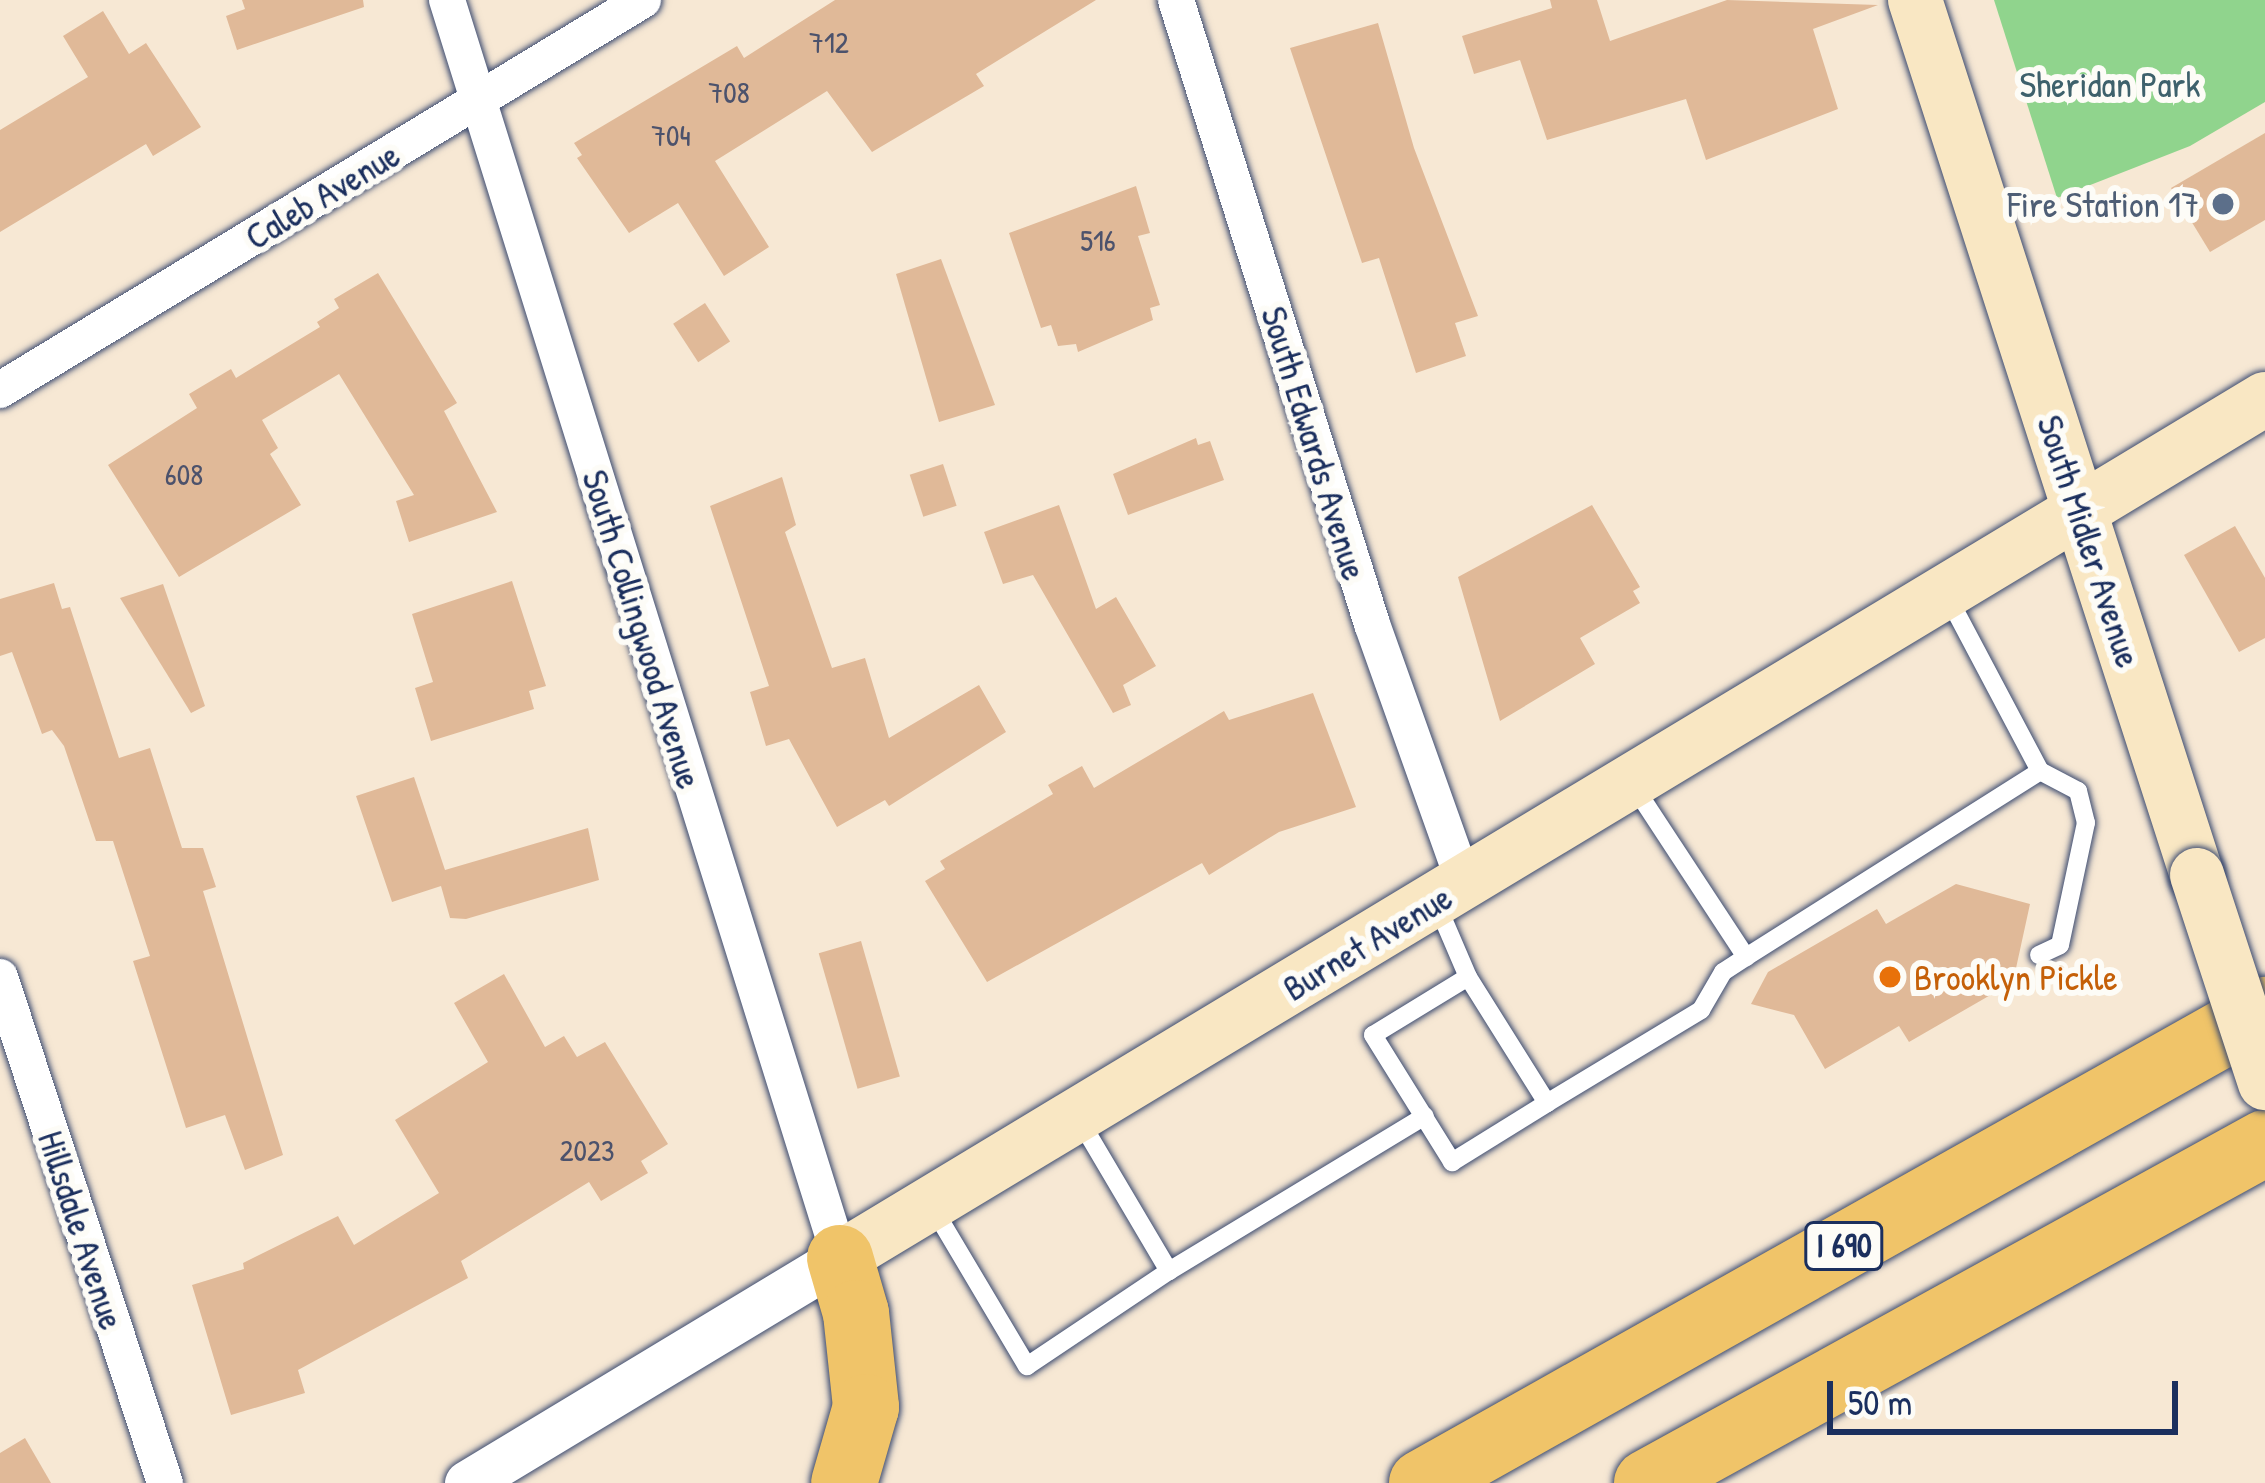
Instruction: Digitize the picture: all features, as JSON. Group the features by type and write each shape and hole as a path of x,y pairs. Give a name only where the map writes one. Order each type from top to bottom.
{"highway":[{"name":"I 690","path":"1422,1483 2265,1010"},
{"path":"1646,1483 2265,1143"},
{"path":"840,1258 856,1313 866,1407 844,1483"},
{"path":"1675,1483 1726,1439"}],"main road":[{"name":"South Midler Avenue","path":"1915,0 2265,1083"},
{"name":"Burnet Avenue","path":"840,1258 2265,399"}],"street":[{"name":"South Collingwood Avenue","path":"447,0 840,1258"},
{"name":"Caleb Avenue","path":"0,390 644,0"},
{"name":"South Edwards Avenue","path":"1176,0 1372,624 1450,892"},
{"name":"Hillsdale Avenue","path":"0,977 165,1483"},
{"name":"Burnet Avenue","path":"467,1483 840,1258"}],"lane":[{"path":"1946,592 2040,771 2078,791 2086,823 2060,945 2039,955"},
{"path":"1468,977 1373,1035 1452,1162 1701,1010 1723,972 2040,771"},
{"path":"1631,782 1746,957"},
{"path":"1450,892 1468,977 1547,1103"},
{"path":"931,1203 1027,1366 1169,1270 1425,1115"},
{"path":"1076,1116 1169,1270"}],"green space":[{"name":"Sheridan Park","path":"1994,0 2265,0 2265,102 2190,146 2057,198"}],"building":[{"path":"242,0 363,0 364,7 237,50 226,16 245,9"},
{"path":"835,0 1096,0 976,74 984,86 872,152 827,91 715,161 769,247 724,276 678,203 629,233 577,158 582,155 574,143 737,46 744,58"},
{"path":"1550,0 1597,0 1610,41 1727,0 1878,5 1813,29 1838,109 1706,160 1686,99 1547,140 1520,60 1474,74 1462,36 1552,8"},
{"path":"103,11 129,54 146,43 201,127 153,156 146,144 0,232 0,130 88,77 63,36"},
{"path":"1378,23 1414,148 1478,316 1455,323 1466,356 1416,373 1379,258 1362,263 1290,48"},
{"name":"Fire Station 17","path":"2265,133 2265,220 2210,252 2171,188"},
{"path":"1136,186 1150,233 1138,236 1160,305 1150,308 1153,320 1078,352 1076,344 1058,346 1051,325 1041,328 1009,233"},
{"path":"941,259 995,405 939,422 896,274"},
{"path":"378,273 457,403 444,411 497,512 409,542 396,501 414,495 339,374 262,420 278,448 270,454 301,505 179,577 108,465 197,408 189,394 231,369 236,378 320,327 317,322 339,308 334,299"},
{"path":"705,303 730,342 698,362 673,324"},
{"path":"1196,438 1198,445 1210,441 1224,480 1128,515 1113,474"},
{"path":"943,464 957,506 923,517 910,475"},
{"path":"782,477 796,525 785,532 832,668 865,658 889,738 979,685 1006,732 889,806 885,800 837,827 789,739 766,746 750,692 769,686 710,506"},
{"path":"1059,505 1096,609 1116,597 1156,666 1123,685 1131,705 1113,713 1033,575 1003,584 984,532"},
{"path":"1592,505 1640,587 1633,591 1640,603 1580,638 1595,664 1500,721 1458,577"},
{"path":"2235,526 2265,578 2265,638 2239,652 2184,555"},
{"path":"512,581 546,686 529,691 534,709 431,741 415,688 433,682 412,614"},
{"path":"54,583 62,609 70,607 119,758 150,748 182,848 203,848 216,887 203,891 283,1155 245,1170 225,1115 186,1128 133,961 150,956 113,841 96,841 64,746 52,730 42,734 12,652 0,656 0,599"},
{"path":"163,584 205,706 191,713 120,598"},
{"path":"1313,693 1356,807 1279,832 1209,875 1202,863 987,982 925,881 945,869 940,861 1053,794 1048,785 1082,766 1094,788 1224,711 1229,720"},
{"path":"414,777 445,870 588,828 599,880 466,919 450,918 441,886 392,902 356,796"},
{"name":"Brooklyn Pickle","path":"1956,884 2030,904 2013,982 1909,1042 1899,1026 1825,1069 1794,1015 1751,1004 1768,972 1877,909 1886,924"},
{"path":"861,941 900,1077 858,1089 819,953"},
{"path":"504,974 545,1047 564,1036 577,1057 605,1042 668,1144 641,1161 648,1173 601,1201 589,1182 461,1261 468,1278 298,1370 305,1393 231,1415 192,1285 244,1269 243,1263 338,1216 354,1245 439,1193 395,1120 488,1062 454,1003"},
{"path":"25,1438 51,1483 0,1483 0,1453"}],"place":[{"name":"Fire Station 17","path":"2223,204"},
{"name":"Brooklyn Pickle","path":"1890,977"}]}
